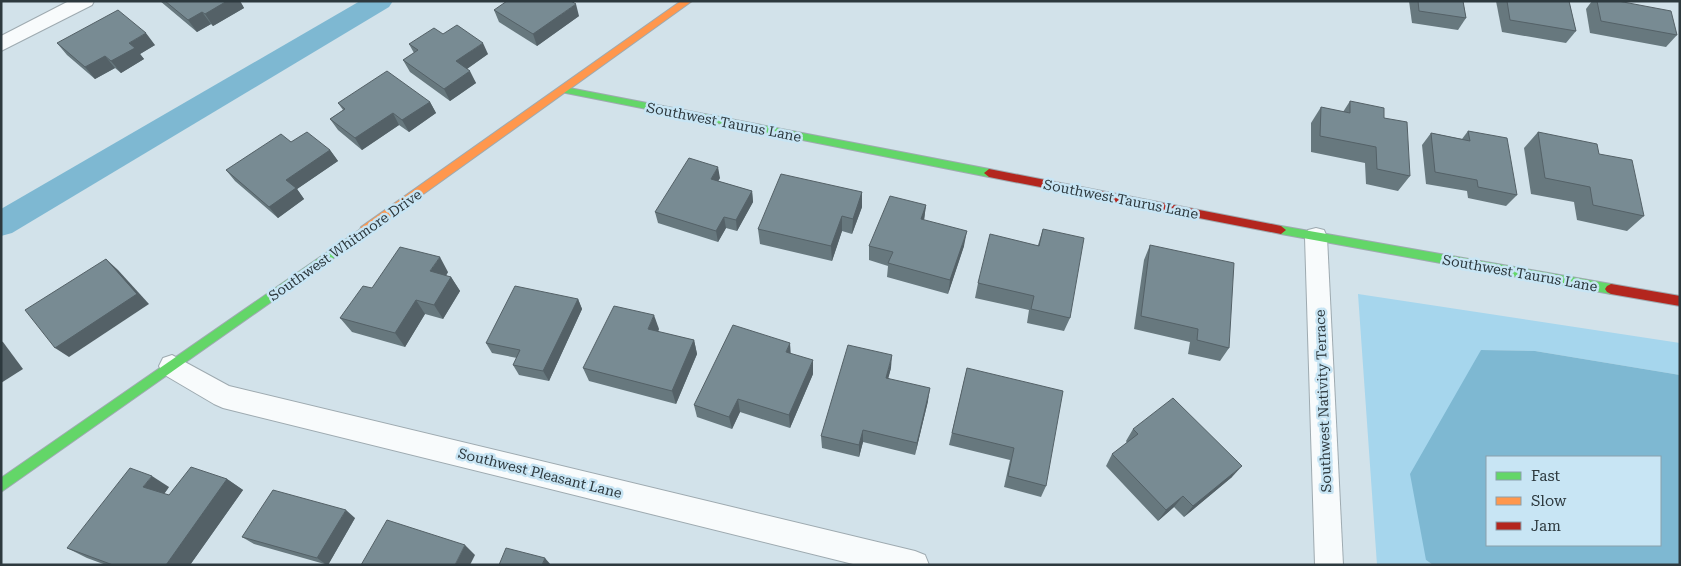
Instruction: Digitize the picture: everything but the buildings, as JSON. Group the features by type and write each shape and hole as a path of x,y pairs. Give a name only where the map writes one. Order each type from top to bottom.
{"street":[{"path":"1,44 85,1"},
{"name":"Southwest Whitmore Drive","path":"1,486 688,1"},
{"name":"Southwest Taurus Lane","path":"564,90 1316,237 1680,301"},
{"name":"Southwest Nativity Terrace","path":"1316,237 1329,565"},
{"name":"Southwest Pleasant Lane","path":"172,366 223,396 915,565"}],"shaded area":[{"path":"1358,294 1680,343 1680,375 1535,351 1481,350 1426,560 1433,565 1377,565"},
{"path":"1481,350 1535,351 1680,375 1680,565 1433,565 1426,560 1410,474"}],"waterway":[{"path":"1,224 380,1"}],"traffic: fast":[{"path":"564,90 989,173"},
{"path":"1,486 365,230"},
{"path":"1281,230 1611,289"}],"traffic: slow":[{"path":"365,230 688,1"}],"traffic: jam":[{"path":"989,173 1281,230"},
{"path":"1611,289 1680,301"}]}
